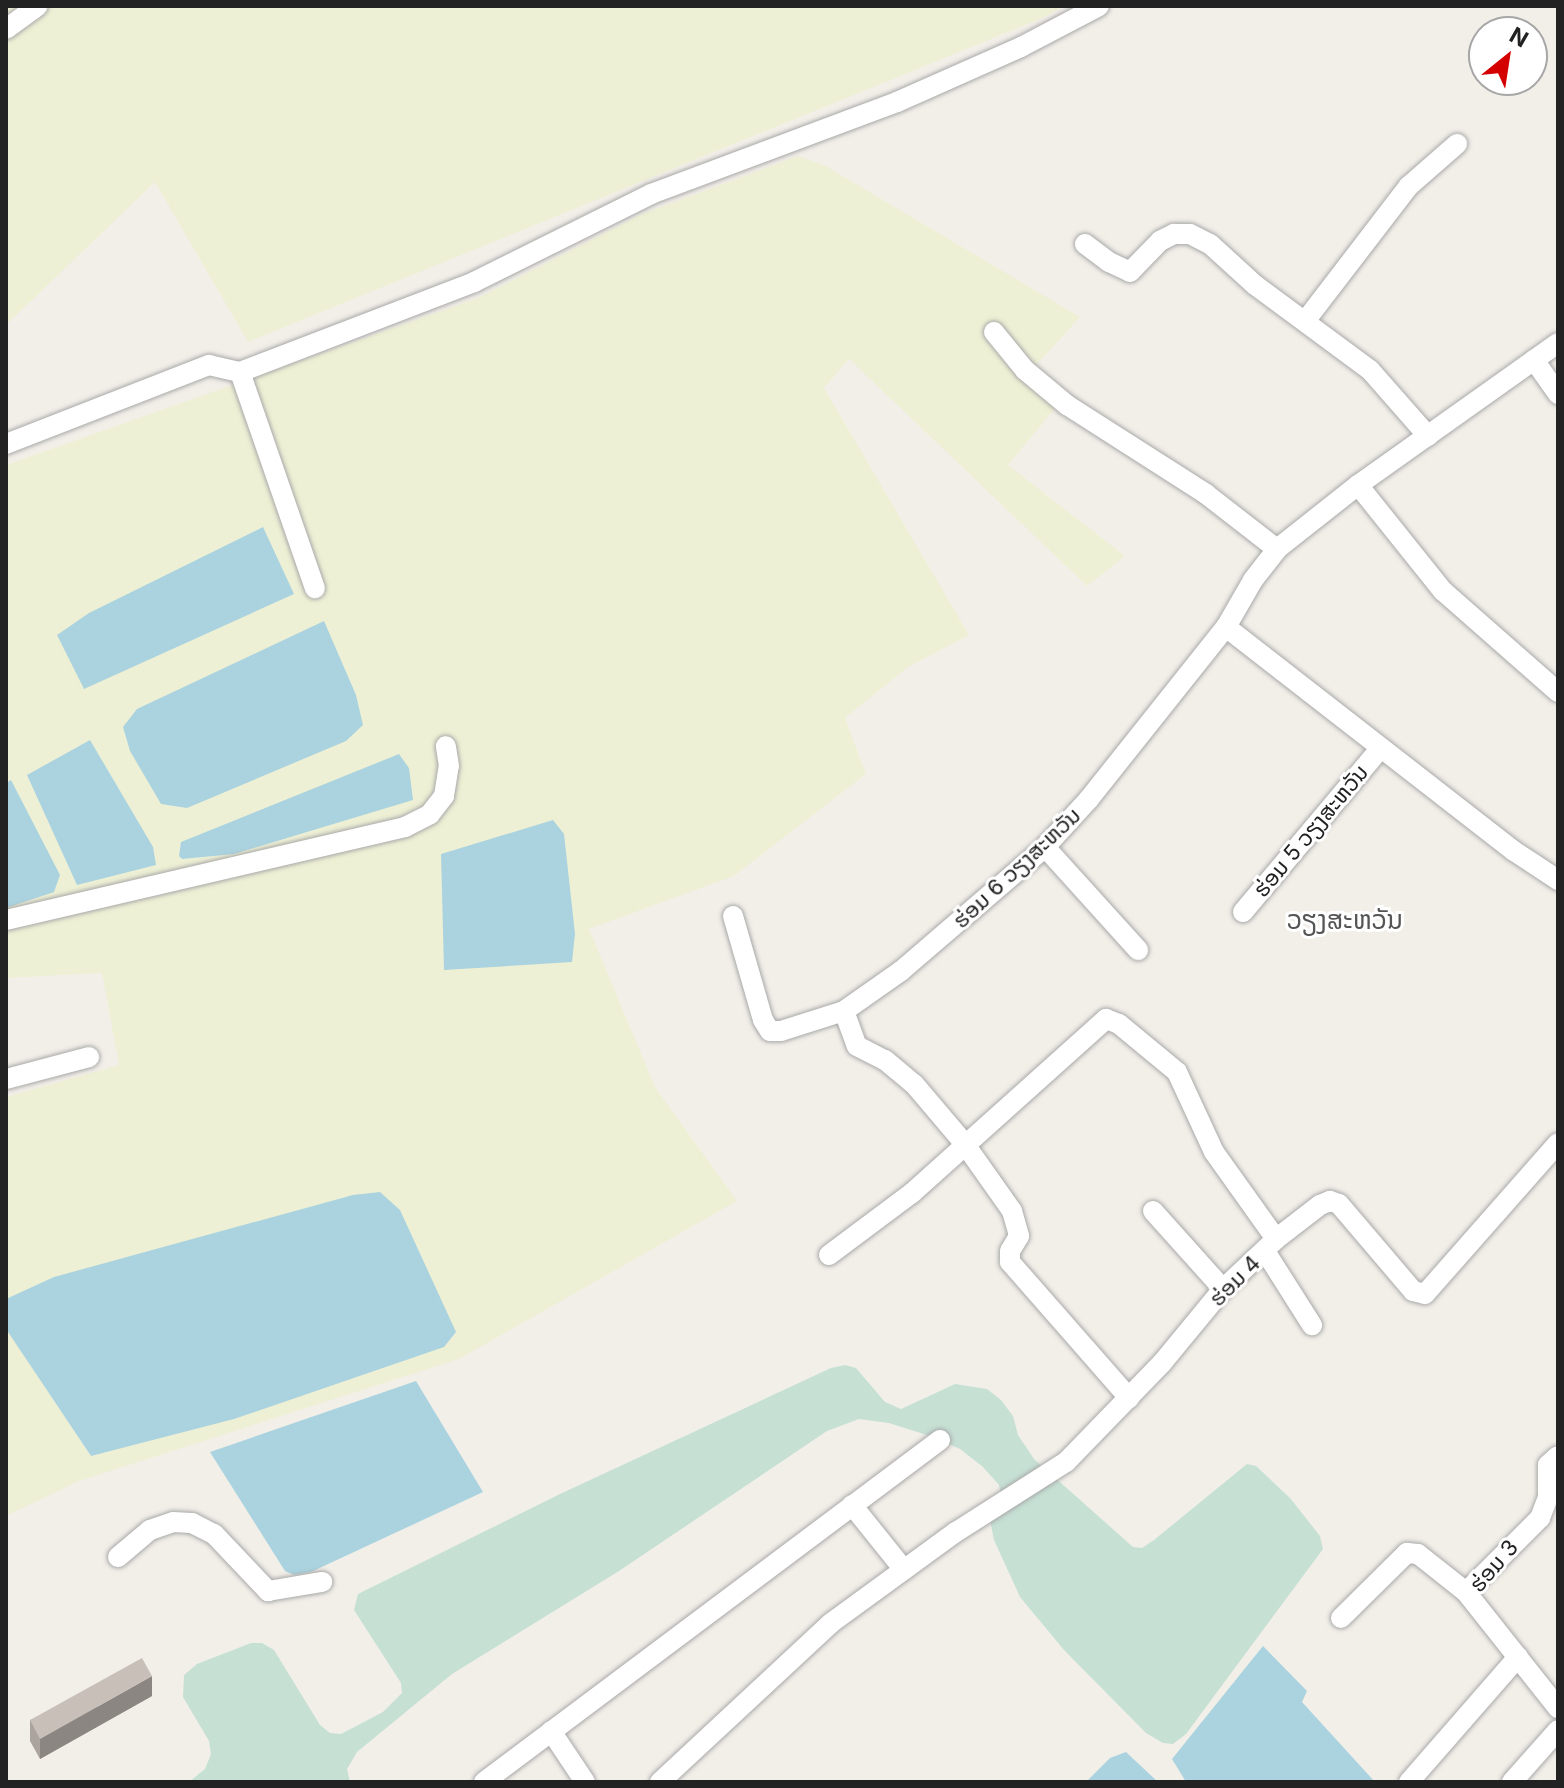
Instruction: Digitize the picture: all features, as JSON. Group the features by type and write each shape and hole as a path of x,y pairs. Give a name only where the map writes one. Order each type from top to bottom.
{"street":[{"path":"6,29 38,6"},
{"path":"6,444 209,365 240,372 474,282 651,194 897,102 1021,47 1099,6"},
{"path":"1306,320 1409,186 1457,144"},
{"path":"1085,244 1109,262 1130,272 1160,241 1174,234 1190,234 1210,244 1255,285 1370,370 1428,436"},
{"path":"994,332 1025,370 1067,405 1206,494 1277,549"},
{"name":"ຮ່ອມ 6 ວຽງສະຫວັນ","path":"733,916 763,1020 770,1031 781,1031 844,1011 941,939 1045,847 1089,799 1226,627 1253,580 1277,549 1358,485 1558,343"},
{"path":"1534,360 1558,394"},
{"path":"240,372 315,588"},
{"path":"1358,485 1443,591 1558,692"},
{"path":"1226,627 1380,749 1514,851 1558,880"},
{"path":"6,920 405,827 430,814 444,796 449,766 446,746"},
{"name":"ຮ່ອມ 5 ວຽງສະຫວັນ","path":"1243,912 1380,749"},
{"path":"1045,847 1138,950"},
{"path":"844,1011 857,1046 885,1060 914,1084 964,1143 1012,1211 1019,1236 1010,1251 1010,1262 1129,1398"},
{"path":"829,1255 912,1193 964,1143 1106,1019 1119,1024 1177,1072 1214,1152 1270,1245 1312,1325"},
{"path":"6,1079 89,1057"},
{"name":"ຮ່ອມ 4","path":"660,1782 765,1688 831,1623 904,1570 1066,1462 1129,1398 1223,1289 1270,1245 1320,1205 1330,1201 1339,1204 1413,1291 1425,1294 1558,1143"},
{"path":"1153,1211 1223,1289"},
{"path":"484,1782 940,1440"},
{"name":"ຮ່ອມ 3","path":"1558,1456 1548,1465 1548,1497 1540,1518 1466,1592 1558,1708"},
{"path":"852,1505 904,1570"},
{"path":"118,1557 150,1530 173,1522 192,1523 214,1534 268,1591 322,1582"},
{"path":"1341,1618 1407,1553 1428,1559 1466,1592"},
{"path":"1409,1782 1518,1657"},
{"path":"1512,1782 1558,1730"},
{"path":"551,1731 585,1782"}],"green space":[{"path":"6,6 1064,6 1040,19 248,342 155,182 6,325"},
{"path":"798,156 824,165 1080,317 1022,381 1057,406 1008,465 1125,556 1087,586 849,359 824,388 969,635 908,667 845,718 866,774 734,876 589,929 655,1087 737,1201 459,1359 79,1481 6,1516 6,1097 119,1065 102,973 6,978 6,465 478,298 640,215"},
{"path":"845,1365 856,1368 885,1402 901,1409 955,1384 987,1389 1001,1400 1013,1416 1018,1435 1034,1459 1133,1547 1142,1548 1154,1540 1247,1464 1256,1466 1290,1498 1320,1536 1323,1549 1186,1734 1173,1744 1163,1743 1146,1733 1064,1650 1020,1597 994,1540 990,1520 1001,1496 999,1485 983,1467 960,1449 930,1436 889,1423 859,1419 827,1431 619,1571 452,1674 357,1752 347,1769 350,1782 189,1782 205,1769 211,1754 209,1741 183,1697 184,1675 197,1664 251,1643 262,1643 274,1650 320,1725 330,1733 341,1734 383,1712 402,1693 401,1683 354,1610 358,1594 560,1494 831,1368"}],"water":[{"path":"263,527 294,594 84,689 57,635 89,613"},
{"path":"324,621 356,695 363,725 346,741 187,808 161,804 130,751 123,727 137,709"},
{"path":"90,740 153,847 156,865 77,885 27,775"},
{"path":"399,754 409,768 413,800 234,854 182,859 179,856 181,842"},
{"path":"11,780 60,875 54,892 6,908 6,783"},
{"path":"553,820 564,834 575,934 572,962 444,970 441,854"},
{"path":"380,1192 400,1210 456,1332 444,1347 234,1419 91,1456 6,1329 6,1299 54,1277 353,1195"},
{"path":"416,1381 483,1492 311,1572 294,1575 285,1571 210,1452"},
{"path":"1263,1646 1307,1691 1302,1702 1375,1782 1186,1782 1172,1759"},
{"path":"1126,1752 1158,1782 1086,1782 1110,1758"}],"building":[{"path":"142,1658 152,1676 40,1739 30,1720"}],"district":[{"name":"ວຽງສະຫວັນ","path":"1345,920"}]}
